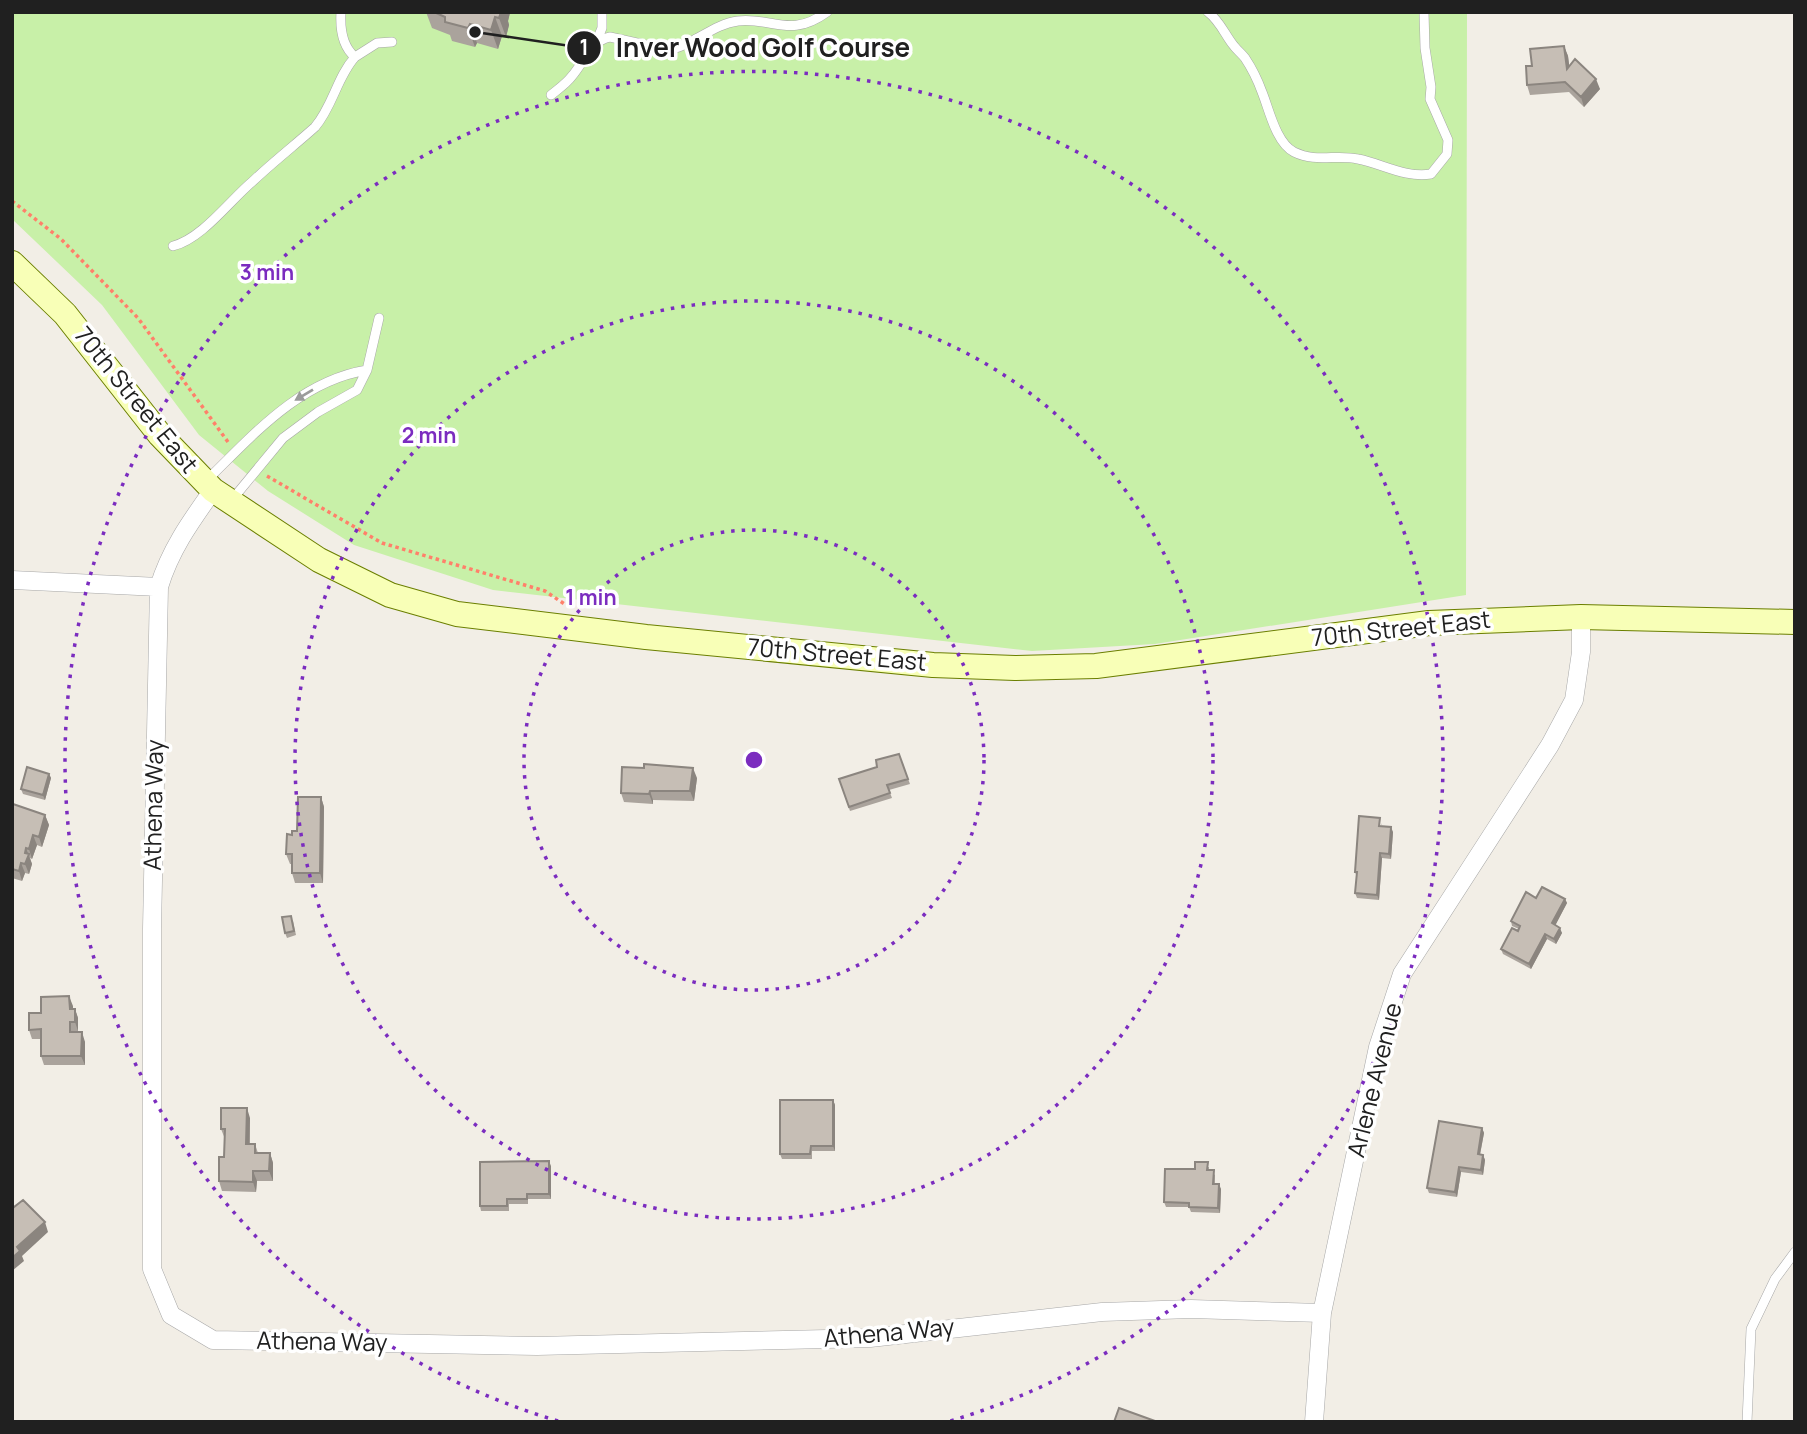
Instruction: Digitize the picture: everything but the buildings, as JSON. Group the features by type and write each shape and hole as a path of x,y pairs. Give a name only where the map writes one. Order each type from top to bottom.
{"main road":[{"name":"70th Street East","path":"12,263 72,321 136,406 216,492 319,559 378,589 457,614 646,637 933,665 1015,668 1096,666 1429,623 1581,617 1795,622"}],"street":[{"name":"Athena Way","path":"216,492 184,531 166,565 159,587 152,929 152,1269 171,1315 213,1340 537,1346 870,1338 1102,1312 1191,1309 1322,1313"},
{"path":"12,580 159,587"},
{"name":"Arlene Avenue","path":"1314,1422 1322,1313 1378,1046 1402,974 1550,745 1574,700 1581,652 1581,617"}],"lane":[{"path":"341,12 342,35 355,57"},
{"path":"551,95 573,76 597,40 604,12"},
{"path":"597,40 610,37 673,49 732,22 794,26 812,21 827,12"},
{"path":"1208,12 1245,57 1274,124 1292,152 1316,159 1351,158 1392,171 1423,176 1431,174 1447,154 1448,140 1430,99 1431,87 1424,48 1424,12"},
{"path":"173,246 182,244 214,219 251,182 315,127 322,119 346,66 355,57 377,43 392,43"},
{"path":"216,492 317,412 357,390 367,370 379,318"},
{"path":"216,492 251,436 289,404 348,373 367,370"},
{"path":"1747,1422 1751,1329 1775,1279 1795,1252"}],"green space":[{"path":"12,12 1467,12 1466,595 1155,644 1032,651 493,590 354,545 268,491 199,435 102,305 12,219"}],"place":[{"name":"Inver Wood Golf Course","path":"475,32"}]}
